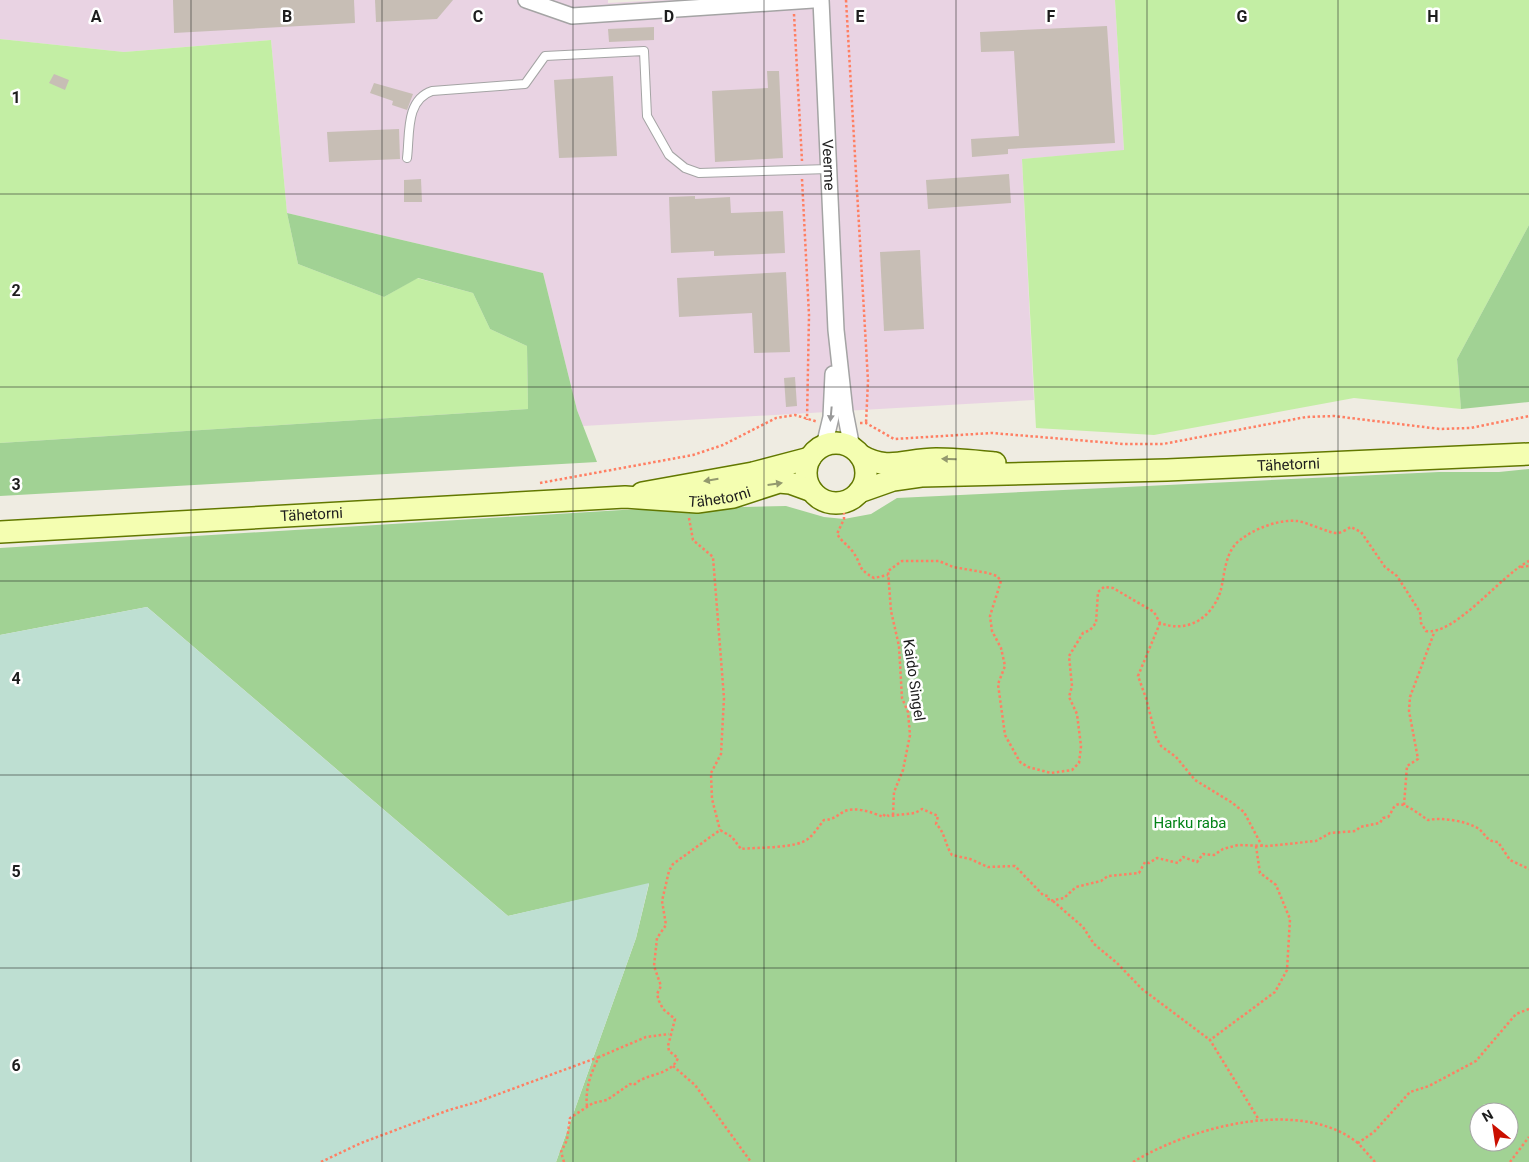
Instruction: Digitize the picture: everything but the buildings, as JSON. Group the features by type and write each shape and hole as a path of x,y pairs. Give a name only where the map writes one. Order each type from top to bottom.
{"street":[{"path":"526,0 572,16 813,0"},
{"name":"Veerme","path":"821,0 836,330 845,412 856,452"},
{"name":"Veerme","path":"817,452 831,417 836,330"},
{"path":"841,444 856,452 866,474 859,492 849,500 836,503 823,500 812,491 806,475 817,452 841,444"},
{"name":"Tähetorni","path":"0,532 624,497 753,473 817,452"},
{"name":"Tähetorni","path":"856,452 878,464 953,459 1029,466 1049,471"},
{"name":"Tähetorni","path":"859,492 893,480 921,476 1018,474 1049,471 1167,470 1529,454"},
{"name":"Tähetorni","path":"624,497 678,503 697,502 733,497 779,482 790,483 812,491"}],"lane":[{"path":"407,158 413,106 423,94 432,91 525,84 544,56 644,51 647,116 669,155 685,168 699,172 829,169"}],"path":[{"path":"846,0 868,381 866,423"},
{"path":"793,2 809,315 807,420"},
{"path":"844,512 844,519 837,534 842,543 854,554 862,571 874,578 888,575 888,571 902,561 939,561 952,566 988,573 997,576 1001,581 990,616 992,631 1001,648 1005,666 998,684 1001,718 1005,735 1020,762 1040,771 1051,773 1072,770 1079,763 1081,746 1077,714 1069,697 1072,686 1069,656 1083,633 1090,630 1096,623 1098,592 1104,587 1114,588 1154,612 1160,623 1173,628 1187,627 1199,620 1215,604 1228,560 1238,541 1279,522 1296,521 1322,527 1327,532 1336,533 1351,528 1361,532 1373,552 1385,567 1397,576 1412,596 1420,612 1421,623 1426,631 1434,633"},
{"path":"689,516 693,540 713,557 724,698 721,754 711,773 712,799 720,830 732,836 741,849 754,850 801,843 811,838 813,831 824,820 831,820 846,811 869,810 883,817 885,814 893,816 915,813 922,809 933,813 938,816 936,824 941,829 947,848 952,855 970,859 988,867 1015,866 1043,894 1048,896 1049,901 1054,902 1083,927 1094,944 1117,962 1142,989 1210,1040 1259,1120"},
{"path":"1404,805 1407,766 1418,759 1409,711 1410,697 1434,633 1455,621 1529,561"},
{"path":"1518,568 1529,566"},
{"name":"Kaido Singel","path":"888,575 891,611 899,646 902,698 908,712 910,735 903,770 898,778 894,792 893,816"},
{"path":"1160,623 1138,676 1156,737 1161,746 1176,757 1195,780 1244,812 1262,846"},
{"path":"1054,902 1064,898 1076,888 1101,881 1108,876 1139,873 1140,866 1145,862 1149,864 1157,858 1178,863 1183,857 1197,862 1203,854 1214,855 1224,849 1238,845 1262,846 1300,844 1316,841 1330,833 1356,831 1360,827 1380,823 1383,818 1388,817 1395,806 1404,805 1428,820 1436,818 1474,827 1489,840 1498,842 1510,860 1529,869"},
{"path":"564,1162 561,1152 567,1140 570,1118 587,1106 607,1100 630,1084 634,1085 641,1079 656,1075 673,1066 678,1058 669,1051 668,1046 671,1038 669,1034 676,1023 659,1001 657,994 661,986 654,966 657,938 666,926 662,912 664,889 673,864 680,861 694,847 702,844 720,830"},
{"path":"1210,1040 1275,992 1287,970 1290,919 1276,884 1260,873 1256,846"},
{"path":"1358,1143 1374,1132 1410,1092 1429,1086 1476,1061 1516,1014 1529,1009"},
{"path":"321,1162 361,1143 449,1110 477,1102 646,1038 669,1034"},
{"path":"587,1106 586,1096 599,1057"},
{"path":"673,1066 695,1085 751,1162"},
{"path":"1133,1162 1154,1150 1195,1133 1259,1120 1311,1123 1334,1128 1358,1143 1375,1162"},
{"path":"1510,1162 1529,1137"}],"shaded area":[{"path":"0,0 608,0 608,3 663,0 1115,0 1124,151 1022,159 1034,400 583,426 577,410 543,273 287,213 271,40 124,52 0,39"}],"green space":[{"path":"1115,0 1529,0 1529,225 1457,359 1461,409 1354,398 1154,435 1036,428 1022,159 1124,150"},
{"path":"0,39 124,52 271,40 287,213 298,264 384,297 417,278 473,293 490,329 527,346 528,409 0,443"},
{"path":"287,213 543,273 577,410 597,462 0,496 0,443 528,409 527,346 490,329 473,293 418,278 384,297 298,264"},
{"path":"1529,225 1529,402 1461,409 1457,359"},
{"name":"Harku raba","path":"1529,469 1529,1162 556,1162 636,938 649,884 508,916 147,607 0,635 0,548 622,510 786,506 824,517 844,519 871,514 897,498 1439,472 1499,472"},
{"path":"147,607 508,916 649,883 636,938 556,1162 0,1162 0,635"}]}
